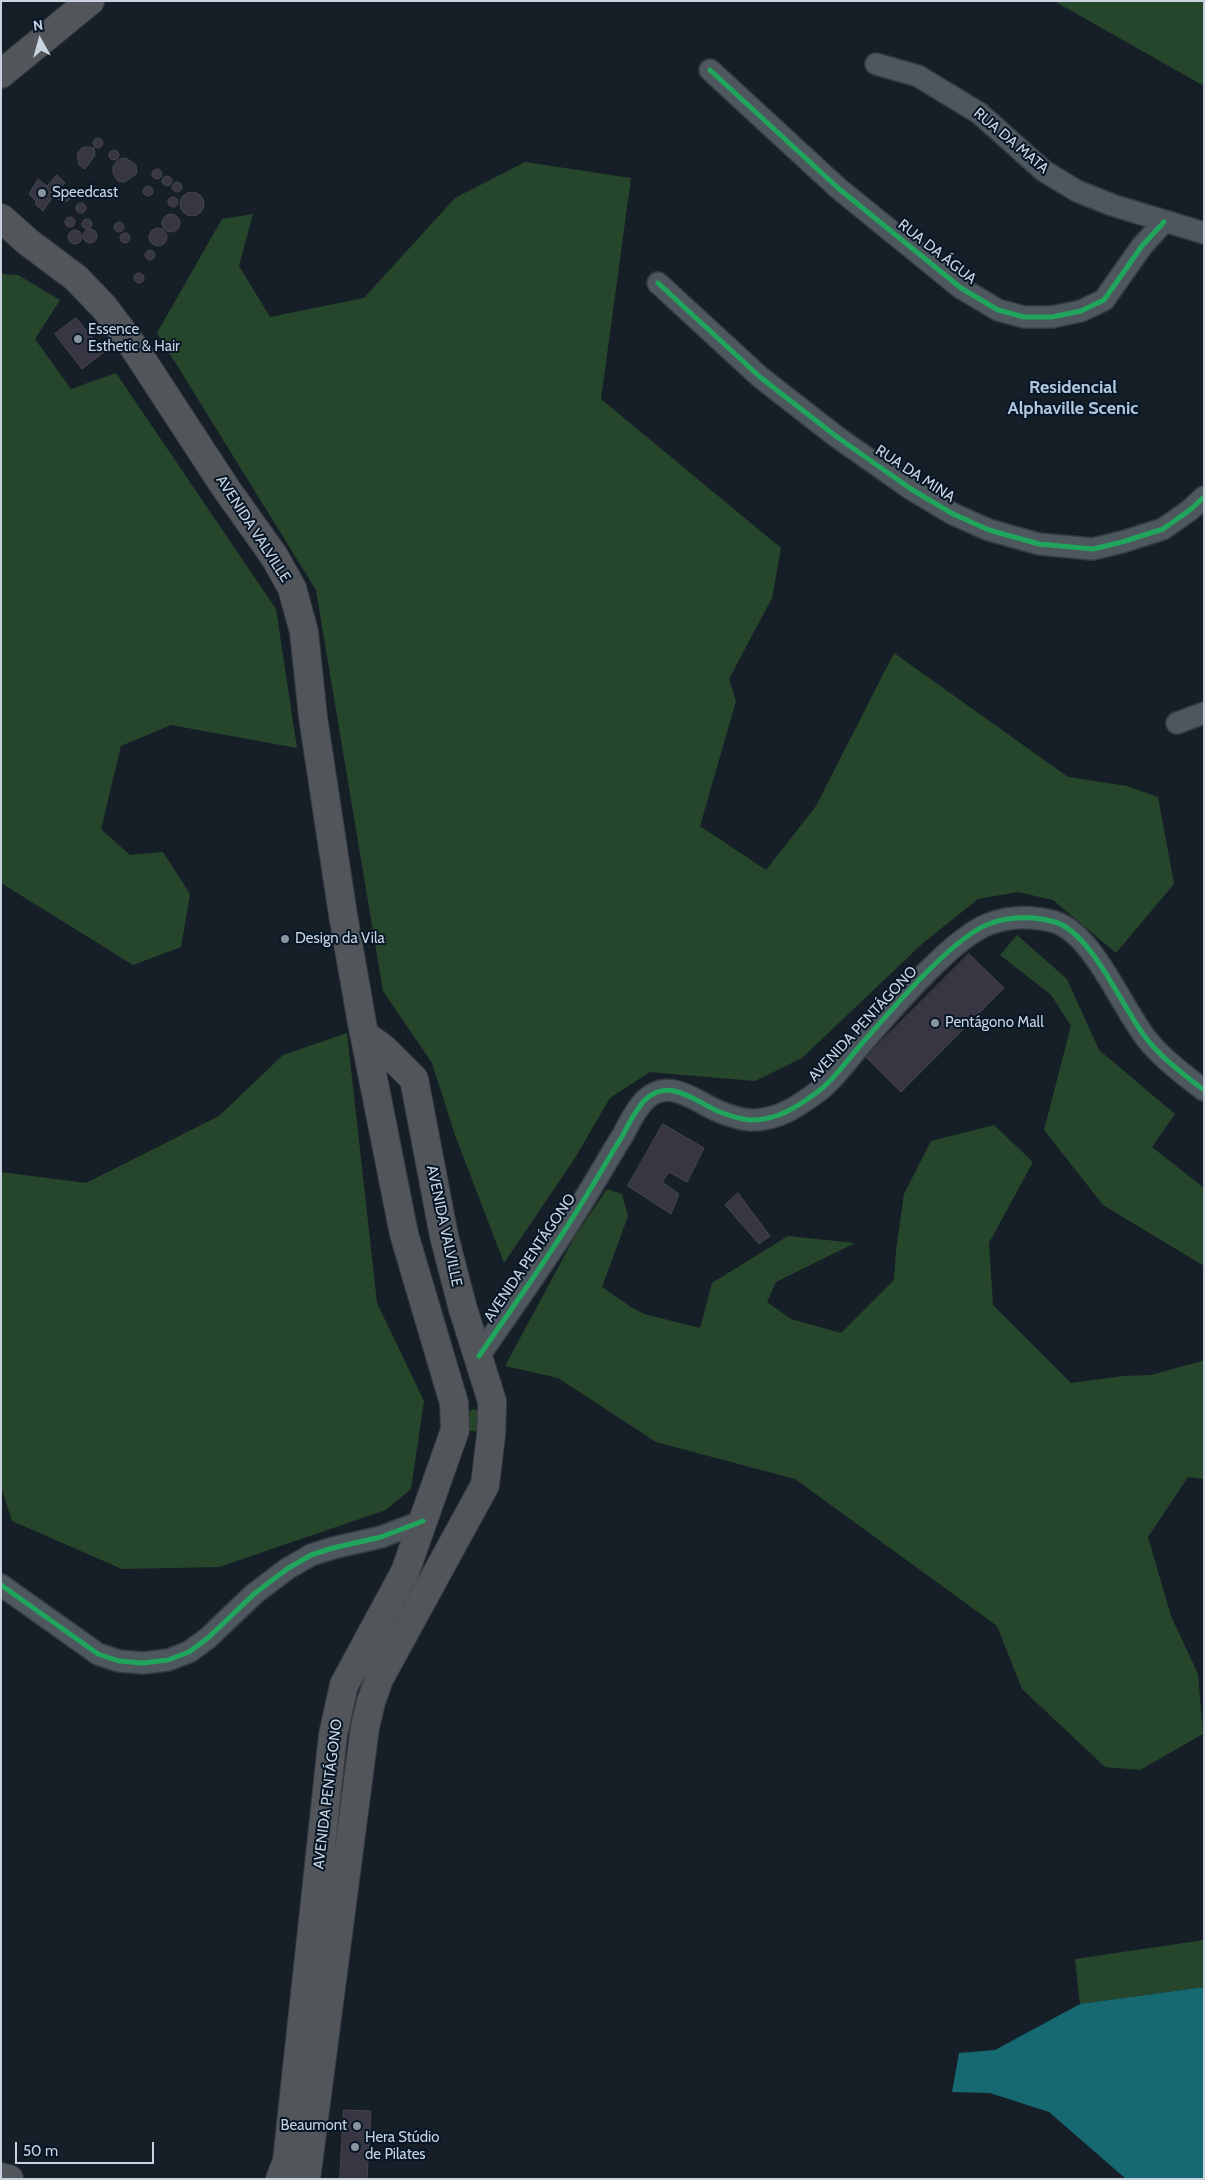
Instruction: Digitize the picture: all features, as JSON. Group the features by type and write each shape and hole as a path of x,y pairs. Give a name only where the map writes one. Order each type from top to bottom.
{"main road":[{"path":"1,74 90,1"},
{"name":"AVENIDA VALVILLE","path":"1,218 28,242 76,278 104,307 133,346 225,487 274,556 292,588 304,632 321,777 364,1035 404,1234 454,1403 455,1430"},
{"name":"AVENIDA VALVILLE","path":"364,1035 384,1049 414,1079 448,1252 463,1309 492,1401 492,1435"},
{"path":"387,1148 402,1140 418,1144 430,1166"},
{"path":"454,1403 462,1397 475,1393 482,1394 492,1401"},
{"path":"455,1430 460,1440 473,1446 486,1442 492,1435"},
{"name":"AVENIDA PENTÁGONO","path":"280,2179 287,2161 337,1718 344,1685 405,1572 455,1430"},
{"name":"AVENIDA PENTÁGONO","path":"306,2179 365,1727 370,1702 379,1679 485,1485 492,1435"},
{"path":"1,2177 9,2179"}],"street":[{"name":"RUA DA MATA","path":"876,64 918,76 979,113 1044,171 1077,191 1112,205 1164,222 1190,228 1204,234"},
{"name":"RUA DA ÁGUA","path":"710,70 838,188 961,288 998,310 1024,317 1052,317 1081,310 1104,300 1142,246 1164,222"},
{"name":"RUA DA MINA","path":"658,283 760,377 837,437 911,489 953,514 989,530 1040,544 1093,548 1122,542 1163,529 1190,510 1204,497"},
{"path":"1177,723 1204,712"},
{"name":"AVENIDA PENTÁGONO","path":"479,1356 582,1203 646,1099 665,1090 676,1091 686,1094 719,1112 752,1120 771,1118 797,1107 828,1084 881,1022 944,956 987,924 1025,917 1057,922 1076,935 1098,962 1147,1040 1204,1090"},
{"path":"1,1585 98,1654 119,1661 143,1663 160,1661 189,1652 208,1638 254,1594 287,1569 333,1548 381,1537 423,1521"},
{"path":"381,1537 397,1547 405,1572"}],"green space":[{"path":"1054,1 1204,1 1204,86"},
{"path":"525,162 631,178 601,399 781,548 772,598 729,679 736,701 700,826 766,870 816,806 894,653 1068,777 1127,786 1158,797 1174,884 1116,953 1053,900 1018,892 978,899 923,943 802,1058 755,1081 650,1072 610,1098 575,1158 504,1263 455,1135 432,1063 383,991 316,590 157,333 222,219 253,214 239,266 270,317 364,298 455,198"},
{"path":"1,274 18,275 60,300 35,339 71,389 116,373 276,609 297,748 171,725 121,746 101,829 130,855 163,852 190,894 181,947 133,965 1,883"},
{"path":"1017,935 1067,979 1099,1050 1175,1114 1152,1147 1204,1188 1204,1266 1103,1205 1044,1130 1071,1026 1051,995 1000,955"},
{"path":"347,1033 377,1303 424,1401 411,1489 386,1510 219,1567 122,1569 12,1521 1,1487 1,1172 86,1183 219,1116 283,1055"},
{"path":"994,1125 1033,1162 989,1243 993,1305 1071,1383 1123,1376 1151,1375 1202,1361 1204,1357 1204,1479 1188,1477 1148,1537 1171,1616 1198,1674 1203,1734 1140,1770 1105,1767 1022,1689 997,1626 795,1479 656,1442 558,1378 505,1366 574,1238 607,1189 622,1194 628,1216 602,1287 631,1307 644,1314 700,1328 712,1283 788,1236 855,1243 776,1282 767,1302 791,1319 841,1333 894,1280 904,1194 931,1141"},
{"path":"473,1409 481,1411 478,1432 467,1430 466,1413"},
{"path":"1204,1940 1204,1987 1080,2004 1075,1959"}],"water":[{"path":"1204,1987 1204,2179 1126,2179 1049,2112 990,2093 952,2092 959,2053 995,2050 1080,2004"}],"building":[{"path":"96,138 100,138 103,143 102,147 96,148 93,145 93,141"},
{"path":"82,148 94,148 95,155 85,169 79,165 77,154"},
{"path":"112,150 116,150 119,155 118,159 112,160 109,157 109,153"},
{"path":"126,158 136,165 137,173 125,182 118,181 113,174 113,166 118,160"},
{"path":"155,169 159,169 162,174 161,178 155,179 152,176 152,172"},
{"name":"Speedcast","path":"57,175 65,183 56,192 43,211 36,205 36,201 29,194 38,179 47,186"},
{"path":"165,176 169,176 172,181 171,185 165,186 162,183 162,179"},
{"path":"175,182 179,182 182,187 181,191 175,192 172,189 172,185"},
{"path":"146,186 150,186 153,191 152,195 146,196 143,193 143,189"},
{"path":"64,188 69,190 71,195 69,200 64,202 59,200 57,195 59,190"},
{"path":"192,192 200,196 204,204 200,212 192,216 184,212 180,204 184,196"},
{"path":"171,197 175,197 178,202 177,206 171,207 168,204 168,200"},
{"path":"79,203 83,203 86,208 85,212 79,213 76,210 76,206"},
{"path":"171,214 177,217 180,223 177,229 171,232 165,229 162,223 165,217"},
{"path":"68,217 72,217 75,222 74,226 68,227 65,224 65,220"},
{"path":"85,219 89,219 92,224 91,228 85,229 82,226 82,222"},
{"path":"117,222 121,222 124,227 123,231 117,232 114,229 114,225"},
{"path":"158,228 164,231 167,237 164,243 158,246 152,243 149,237 152,231"},
{"path":"90,229 95,231 97,236 95,241 90,243 85,241 83,236 85,231"},
{"path":"75,230 80,232 82,237 80,242 75,244 70,242 68,237 70,232"},
{"path":"123,233 127,233 130,238 129,242 123,243 120,240 120,236"},
{"path":"148,250 152,250 155,255 154,259 148,260 145,257 145,253"},
{"path":"137,273 141,273 144,278 143,282 137,283 134,280 134,276"},
{"path":"76,318 104,352 82,369 55,334"},
{"name":"Pentágono Mall","path":"969,954 1004,988 901,1092 866,1057"},
{"path":"663,1124 704,1148 687,1182 669,1172 662,1182 679,1194 671,1214 628,1186"},
{"path":"738,1193 770,1236 759,1244 725,1205"},
{"path":"344,2110 371,2111 367,2179 340,2179"}],"cycle path":[{"path":"710,70 838,188 961,288 998,310 1024,317 1052,317 1081,311 1104,300 1142,246 1164,222"},
{"path":"658,283 760,377 837,437 911,489 953,514 989,530 1039,544 1093,549 1163,529 1190,510 1204,497"},
{"path":"479,1356 558,1240 633,1116 645,1100 654,1093 664,1090 674,1091 724,1113 750,1120 770,1118 788,1111 812,1096 831,1080 902,998 957,944 989,924 1005,919 1030,918 1055,922 1069,929 1094,956 1137,1025 1152,1045 1173,1066 1204,1090"},
{"path":"1,1585 98,1654 119,1661 143,1663 168,1660 189,1652 208,1638 254,1594 287,1569 311,1555 381,1537 423,1521"}],"place":[{"name":"Speedcast","path":"42,193"},
{"name":"Essence Esthetic & Hair","path":"78,339"},
{"name":"Design da Vila","path":"285,939"},
{"name":"Pentágono Mall","path":"935,1023"},
{"name":"Beaumont","path":"357,2126"},
{"name":"Hera Stúdio de Pilates","path":"355,2147"}],"district":[{"name":"Residencial Alphaville Scenic","path":"1073,398"}]}
